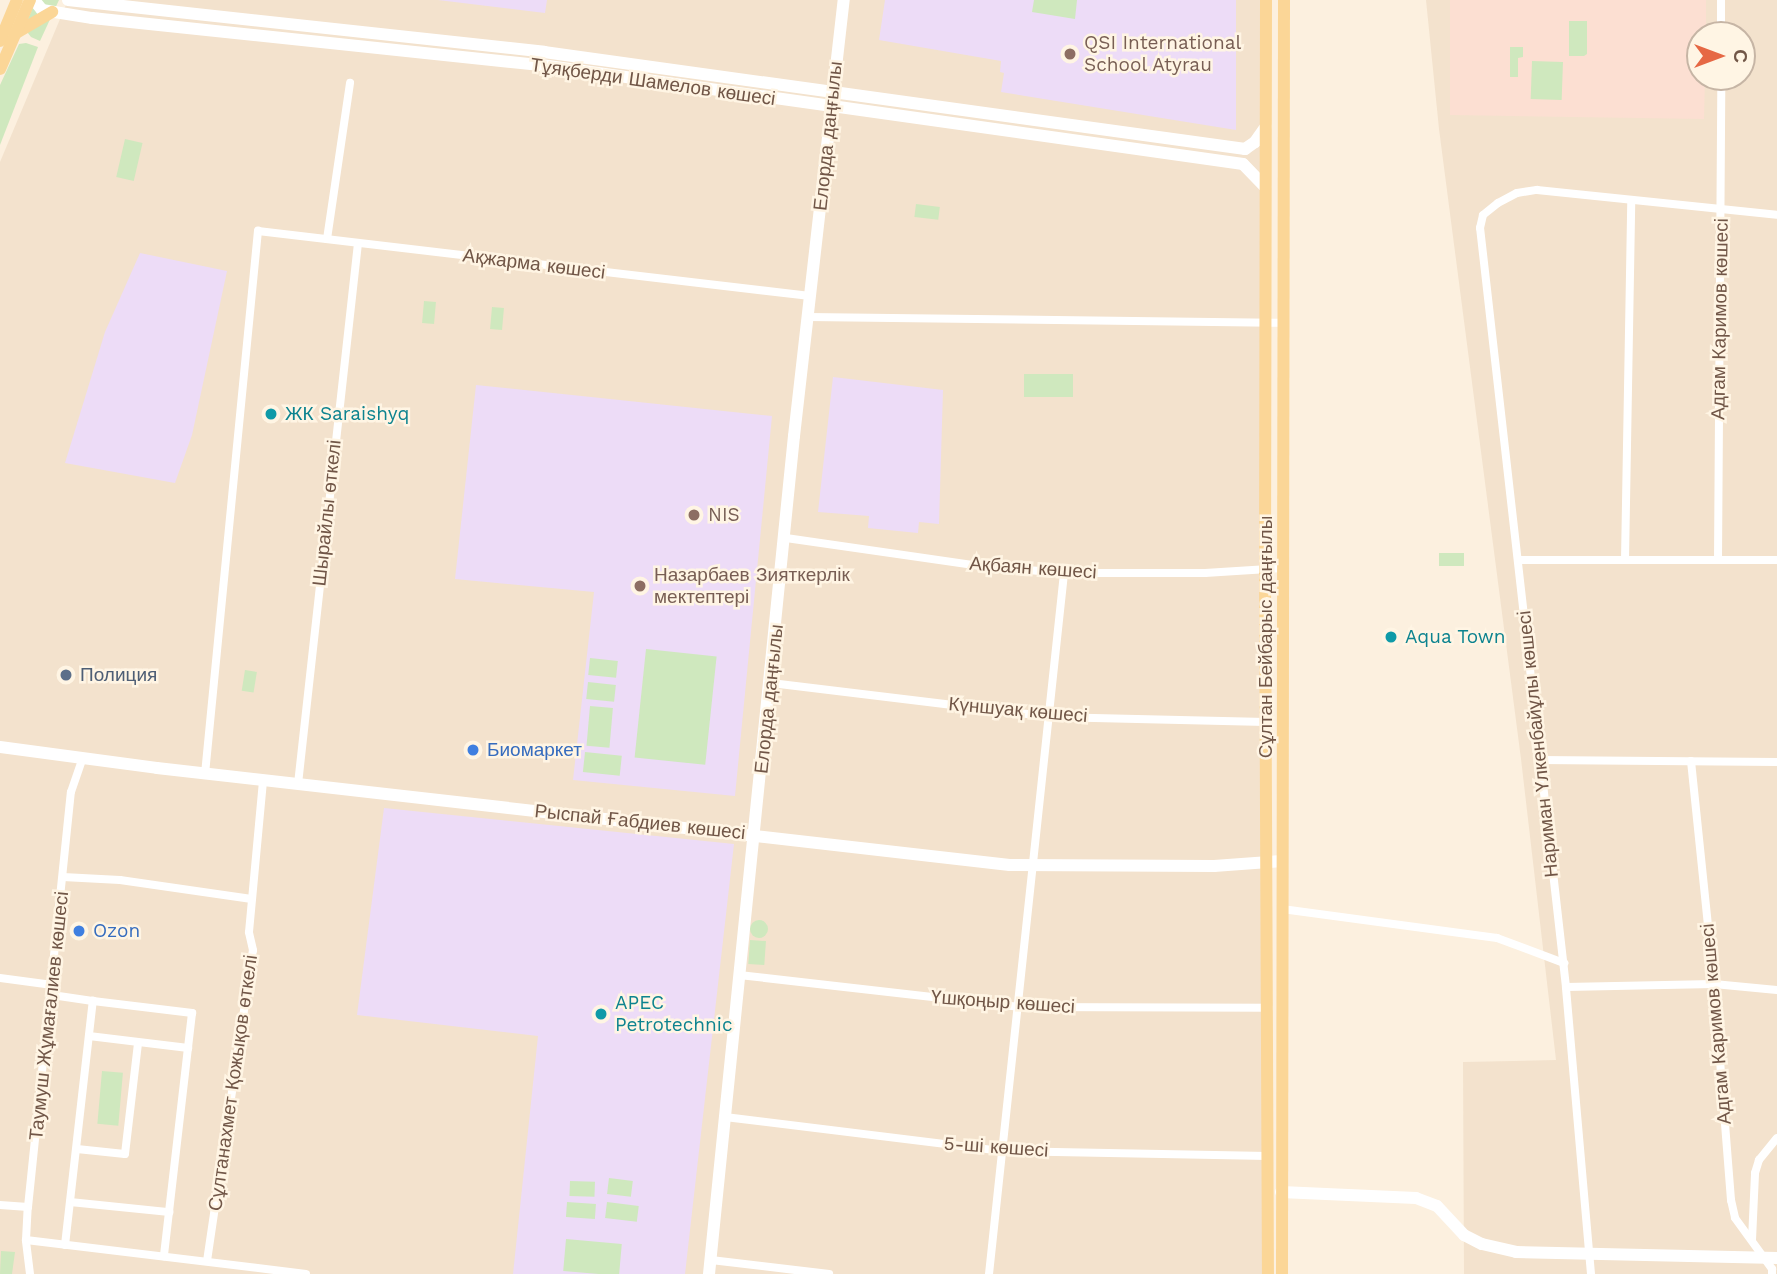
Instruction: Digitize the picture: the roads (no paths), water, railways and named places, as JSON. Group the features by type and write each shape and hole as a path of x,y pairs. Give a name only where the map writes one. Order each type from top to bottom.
{"main road":[{"path":"0,41 18,0"},
{"path":"0,69 32,0"},
{"name":"Сұлтан Бейбарыс даңғылы","path":"1266,0 1265,863 1269,1008 1268,1274"},
{"name":"Сұлтан Бейбарыс даңғылы","path":"1282,1274 1284,0"},
{"path":"16,33 52,12"}],"street":[{"name":"Тұяқберди Шамелов көшесі","path":"32,0 42,10 52,12 541,65 1243,164 1265,187"},
{"name":"Тұяқберди Шамелов көшесі","path":"68,0 544,52 1244,149 1255,142 1266,126"},
{"name":"Елорда даңғылы","path":"709,1274 831,93 844,0"},
{"path":"1721,0 1721,21"},
{"path":"385,50 387,36"},
{"path":"327,239 350,83"},
{"name":"Адгам Каримов көшесі","path":"1718,560 1721,91"},
{"name":"Нариман Үлкенбайұлы көшесі","path":"1591,1274 1564,962 1480,229 1483,215 1517,193 1537,190 1631,200"},
{"path":"1625,560 1631,200 1777,215"},
{"name":"Ақжарма көшесі","path":"205,774 258,231 810,296"},
{"name":"Шырайлы өткелі","path":"298,784 358,243"},
{"path":"808,317 1282,323"},
{"name":"Ақбаян көшесі","path":"786,538 981,566 1064,573 1283,568"},
{"path":"1518,560 1777,561"},
{"path":"989,1274 1020,1007 1032,866 1051,717 1064,573"},
{"name":"Күншуақ көшесі","path":"771,683 1051,717 1266,722"},
{"name":"Рыспай Ғабдиев көшесі","path":"0,747 82,760 1032,866 1214,866 1282,862"},
{"name":"Таумуш Жұмағалиев көшесі","path":"30,1274 26,1240 28,1207 71,792 82,760"},
{"path":"1539,760 1777,762"},
{"name":"Адгам Каримов көшесі","path":"1691,761 1714,984 1731,1200 1734,1218 1771,1258 1772,1274"},
{"name":"Сұлтанахмет Қожықов өткелі","path":"208,1261 247,1005 253,950 249,932 251,899 263,780"},
{"path":"63,877 120,880 251,899"},
{"path":"1282,909 1497,938 1564,962"},
{"name":"Үшқоңыр көшесі","path":"739,975 1020,1007 1269,1008"},
{"path":"0,978 93,1001 192,1013 164,1256"},
{"path":"1566,987 1714,984 1777,990"},
{"path":"65,1245 93,1001"},
{"path":"89,1036 188,1048"},
{"path":"76,1149 125,1154 138,1043"},
{"name":"5-ші көшесі","path":"725,1117 1003,1151 1268,1156"},
{"path":"1752,1240 1755,1173 1759,1160 1777,1138"},
{"path":"1281,1192 1416,1198 1437,1206 1464,1235 1482,1244 1516,1252 1771,1258"},
{"path":"70,1202 169,1212"},
{"path":"0,1205 28,1207"},
{"path":"26,1240 306,1274"},
{"path":"711,1260 829,1274"}],"place":[{"name":"QSI International School Atyrau","path":"1070,54"},
{"name":"ЖК Saraishyq","path":"271,414"},
{"name":"NIS","path":"694,515"},
{"name":"Назарбаев Зияткерлік мектептері","path":"640,586"},
{"name":"Aqua Town","path":"1391,637"},
{"name":"Полиция","path":"66,675"},
{"name":"Биомаркет","path":"473,750"},
{"name":"Ozon","path":"79,931"},
{"name":"APEC Petrotechnic","path":"601,1014"}]}
